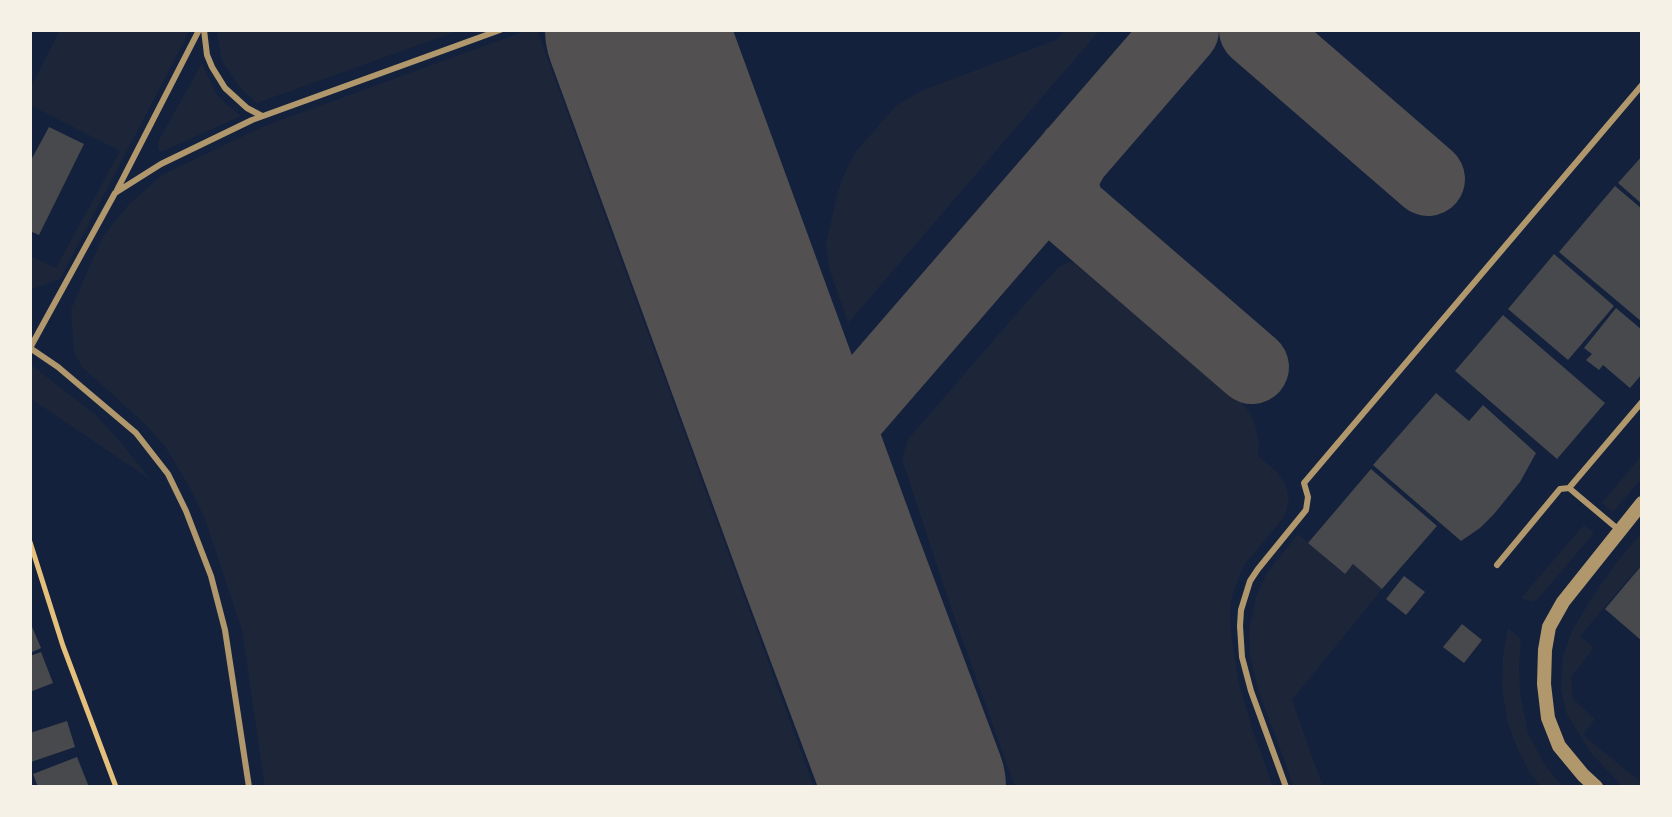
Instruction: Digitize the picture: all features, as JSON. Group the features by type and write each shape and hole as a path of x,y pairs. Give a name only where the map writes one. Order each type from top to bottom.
{"street":[{"path":"1596,787 1559,746 1548,718 1544,684 1545,650 1549,627 1563,602 1642,503"}],"lane":[{"path":"202,30 207,55 225,88 247,108 262,116"},
{"path":"202,30 30,348 58,367 136,433 168,474 211,576 222,616 249,787"},
{"path":"115,193 161,164 262,116 500,30"},
{"path":"1286,787 1242,657 1241,610 1250,581 1306,510 1308,497 1304,483 1642,85"},
{"path":"1497,565 1560,489 1569,488 1642,402"},
{"path":"1569,488 1619,530"}],"path":[{"path":"30,542 63,646 116,787"}],"shaded area":[{"path":"60,30 190,30 60,279 30,290 30,256 56,268 120,151 30,105 30,89"},
{"path":"217,30 460,30 257,103 242,90 222,61"},
{"path":"528,30 537,30 814,787 265,787 242,630 205,519 166,448 145,424 82,367 74,352 71,309 103,236 129,204 162,175 262,127"},
{"path":"1065,30 1100,30 848,323 829,268 826,244 838,191 857,150 896,106 921,91 1056,40"},
{"path":"202,63 216,94 241,116 163,151 158,150 159,140"},
{"path":"1069,262 1083,270 1241,402 1255,425 1258,456 1276,471 1286,485 1289,499 1285,516 1245,564 1231,600 1230,614 1239,684 1273,787 1015,787 902,459 908,439 1038,289 1059,267"},
{"path":"30,364 96,415 151,480 30,398"},
{"path":"1642,455 1642,478 1613,512 1602,503"},
{"path":"1584,525 1594,533 1537,600 1532,602 1521,598"},
{"path":"1642,532 1642,563 1580,636 1594,648 1571,677 1573,699 1595,719 1583,735 1642,783 1642,787 1623,787 1590,752 1566,712 1561,690 1563,657 1572,631 1589,602"},
{"path":"1298,534 1344,574 1353,564 1382,589 1292,700 1323,787 1294,787 1258,689 1250,656 1249,630 1256,596 1267,573"},
{"path":"1508,628 1521,639 1520,694 1528,734 1545,765 1563,787 1543,787 1531,775 1508,723 1502,688"}],"building":[{"path":"49,127 84,144 39,235 30,231 30,162"},
{"path":"1642,156 1642,204 1618,183"},
{"path":"1615,186 1642,209 1642,322 1559,252"},
{"path":"1554,254 1614,306 1568,360 1508,309"},
{"path":"1616,308 1642,330 1642,374 1630,388 1603,365 1599,370 1586,360 1592,354 1584,348"},
{"path":"1503,315 1605,403 1557,459 1455,371"},
{"path":"1436,393 1469,421 1483,405 1536,453 1520,482 1494,514 1461,541 1373,465"},
{"path":"1371,469 1437,526 1382,589 1353,564 1345,574 1308,543"},
{"path":"1642,565 1642,641 1605,609"},
{"path":"1404,576 1425,592 1406,615 1386,599"},
{"path":"30,622 41,648 30,653"},
{"path":"1462,624 1482,640 1464,663 1443,647"},
{"path":"41,652 53,683 30,692 30,656"},
{"path":"67,721 75,747 31,762 30,733"},
{"path":"77,757 89,787 38,787 33,774"}],"taxiway":[{"path":"831,563 814,478 817,461 827,440 1182,30"},
{"path":"1256,30 1428,179"},
{"path":"1074,154 1062,183 1069,209 1252,367"}],"runway":[{"path":"636,30 915,787"}]}
